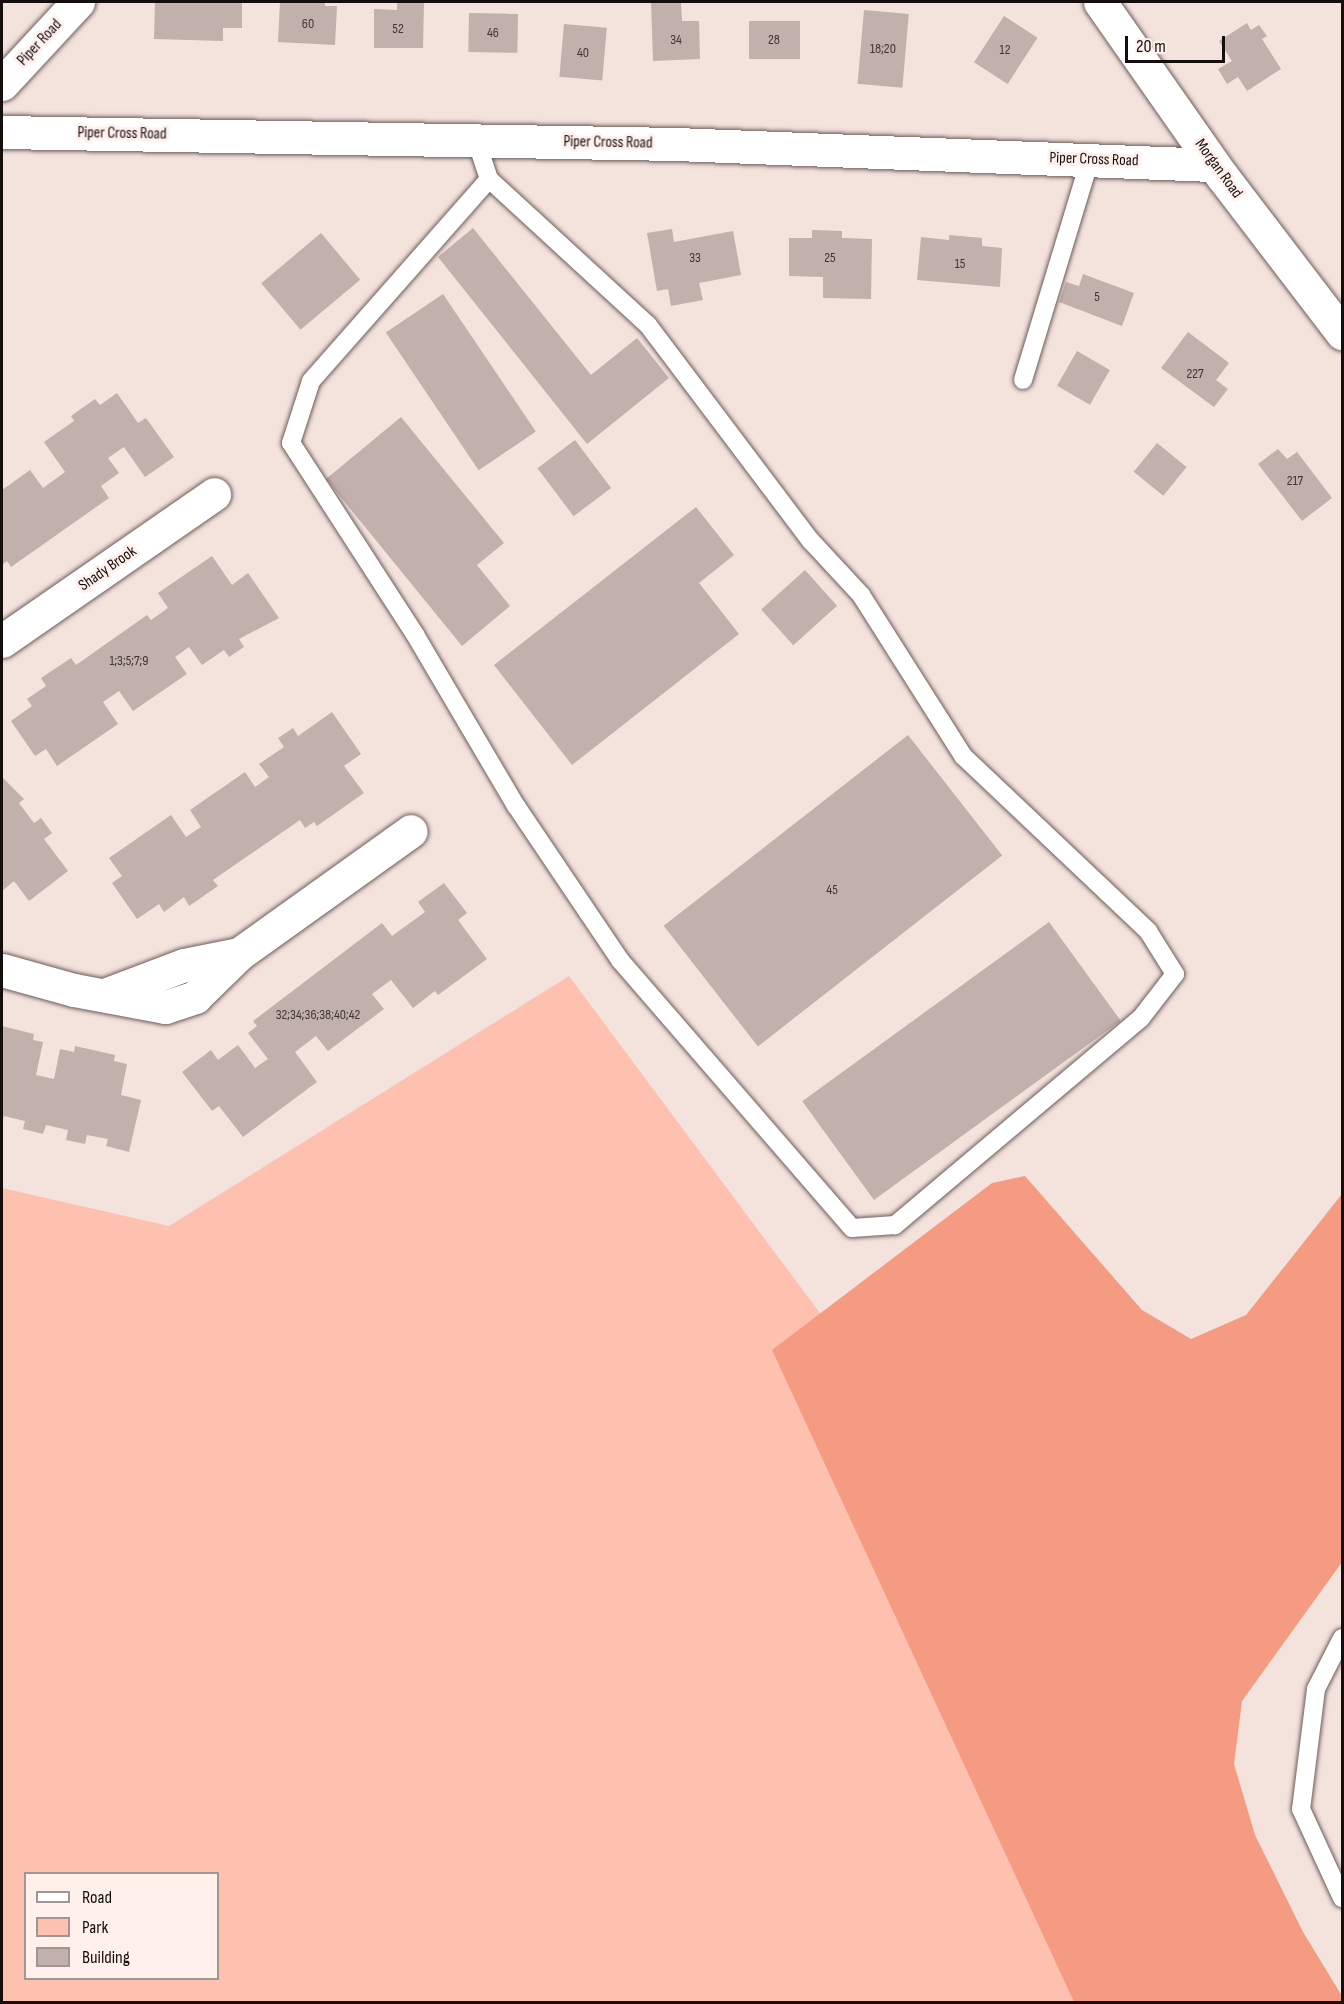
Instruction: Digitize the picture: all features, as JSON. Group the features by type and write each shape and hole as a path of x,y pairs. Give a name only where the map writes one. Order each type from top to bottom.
{"main road":[{"name":"Piper Road","path":"2,84 78,2"},
{"name":"Morgan Road","path":"1100,2 1214,165 1342,333"},
{"name":"Piper Cross Road","path":"2,132 476,140 1214,165"},
{"name":"Shady Brook","path":"2,641 214,494"},
{"path":"2,970 147,1005 180,1004 208,986 239,954 411,831"}],"lane":[{"path":"476,140 489,178 648,325 811,541 861,595 963,756 1148,931 1175,974 1141,1018 895,1225 852,1228 620,960 516,806 416,636 291,443 311,381 489,178"},
{"path":"1023,380 1090,160"},
{"path":"1342,1638 1316,1689 1301,1809 1342,1898"}],"green space":[{"path":"569,976 846,1348 1157,2002 2,2002 2,1188 169,1226"}],"shaded area":[{"path":"1025,1176 1142,1310 1191,1339 1246,1315 1342,1194 1342,1562 1242,1701 1234,1764 1255,1835 1303,1932 1342,1996 1342,2002 1074,2002 772,1350 992,1183"}],"building":[{"path":"155,2 242,2 242,28 223,28 223,41 154,39"},
{"path":"280,2 325,2 325,6 337,6 335,45 278,42"},
{"path":"397,2 424,2 423,48 374,48 374,9 397,10"},
{"path":"651,2 681,2 682,21 699,21 700,59 653,61"},
{"path":"864,10 909,14 902,88 858,84"},
{"path":"469,13 518,14 517,53 468,52"},
{"path":"1004,16 1038,38 1008,84 974,62"},
{"path":"749,21 800,21 800,59 749,59"},
{"path":"1247,23 1251,30 1259,25 1267,36 1262,39 1281,69 1247,91 1238,77 1227,84 1218,69 1232,61 1219,41"},
{"path":"564,24 607,28 602,81 559,77"},
{"path":"473,228 591,375 637,338 669,378 587,444 438,257"},
{"path":"672,229 674,242 733,231 741,275 699,283 703,300 671,306 668,289 657,291 647,233"},
{"path":"812,230 842,231 842,238 872,239 871,299 823,298 823,277 789,276 789,238 812,238"},
{"path":"321,233 360,280 300,330 261,283"},
{"path":"949,235 982,238 982,246 1002,248 1000,287 917,280 921,237 949,240"},
{"path":"1083,274 1134,293 1122,326 1059,302 1066,282 1079,286"},
{"path":"443,294 536,432 479,470 386,333"},
{"path":"1188,332 1229,363 1216,380 1228,389 1214,407 1161,368"},
{"path":"1077,351 1110,370 1090,405 1057,386"},
{"path":"117,393 138,423 146,418 174,457 145,477 124,447 108,458 119,473 101,486 109,498 11,567 7,561 2,565 2,490 30,470 43,488 65,472 44,442 74,421 71,416 95,399 100,405"},
{"path":"401,417 504,543 477,565 510,606 462,646 326,479"},
{"path":"575,440 611,488 574,516 537,468"},
{"path":"1157,443 1187,467 1163,496 1134,472"},
{"path":"1278,449 1287,459 1297,452 1332,498 1302,521 1258,464"},
{"path":"696,507 734,555 699,583 739,634 572,765 494,665"},
{"path":"212,556 232,585 248,573 279,618 239,639 244,647 229,657 224,650 202,665 189,647 175,657 187,674 133,711 119,691 103,702 118,724 57,766 46,749 35,756 11,721 32,706 27,699 46,686 41,678 71,658 76,665 147,615 151,620 168,608 158,593"},
{"path":"805,570 837,606 793,645 761,609"},
{"path":"332,712 361,754 344,766 364,793 317,826 314,822 305,828 300,820 213,880 218,886 189,906 184,897 164,912 159,904 137,919 112,883 122,876 109,858 171,815 186,837 201,827 190,810 245,772 255,787 269,777 259,764 284,747 278,738 293,728 298,736"},
{"path":"908,735 1002,856 758,1046 664,926"},
{"path":"2,777 24,799 19,803 34,823 41,818 52,833 44,839 68,871 29,901 14,881 2,891"},
{"path":"444,883 467,913 458,920 487,959 438,995 435,991 413,1008 391,980 372,994 384,1009 328,1051 316,1036 295,1052 317,1082 243,1137 219,1106 212,1111 182,1072 211,1050 218,1060 238,1045 255,1068 268,1059 248,1033 257,1026 253,1021 382,923 392,936 425,912 418,902"},
{"path":"1049,922 1121,1021 874,1200 802,1101"},
{"path":"2,1026 34,1034 33,1040 43,1042 36,1075 54,1079 60,1049 74,1052 75,1046 115,1055 114,1061 127,1064 121,1095 141,1100 129,1152 106,1146 108,1139 87,1135 85,1144 66,1140 68,1130 46,1125 43,1134 23,1129 25,1121 4,1116 2,1123"}]}
